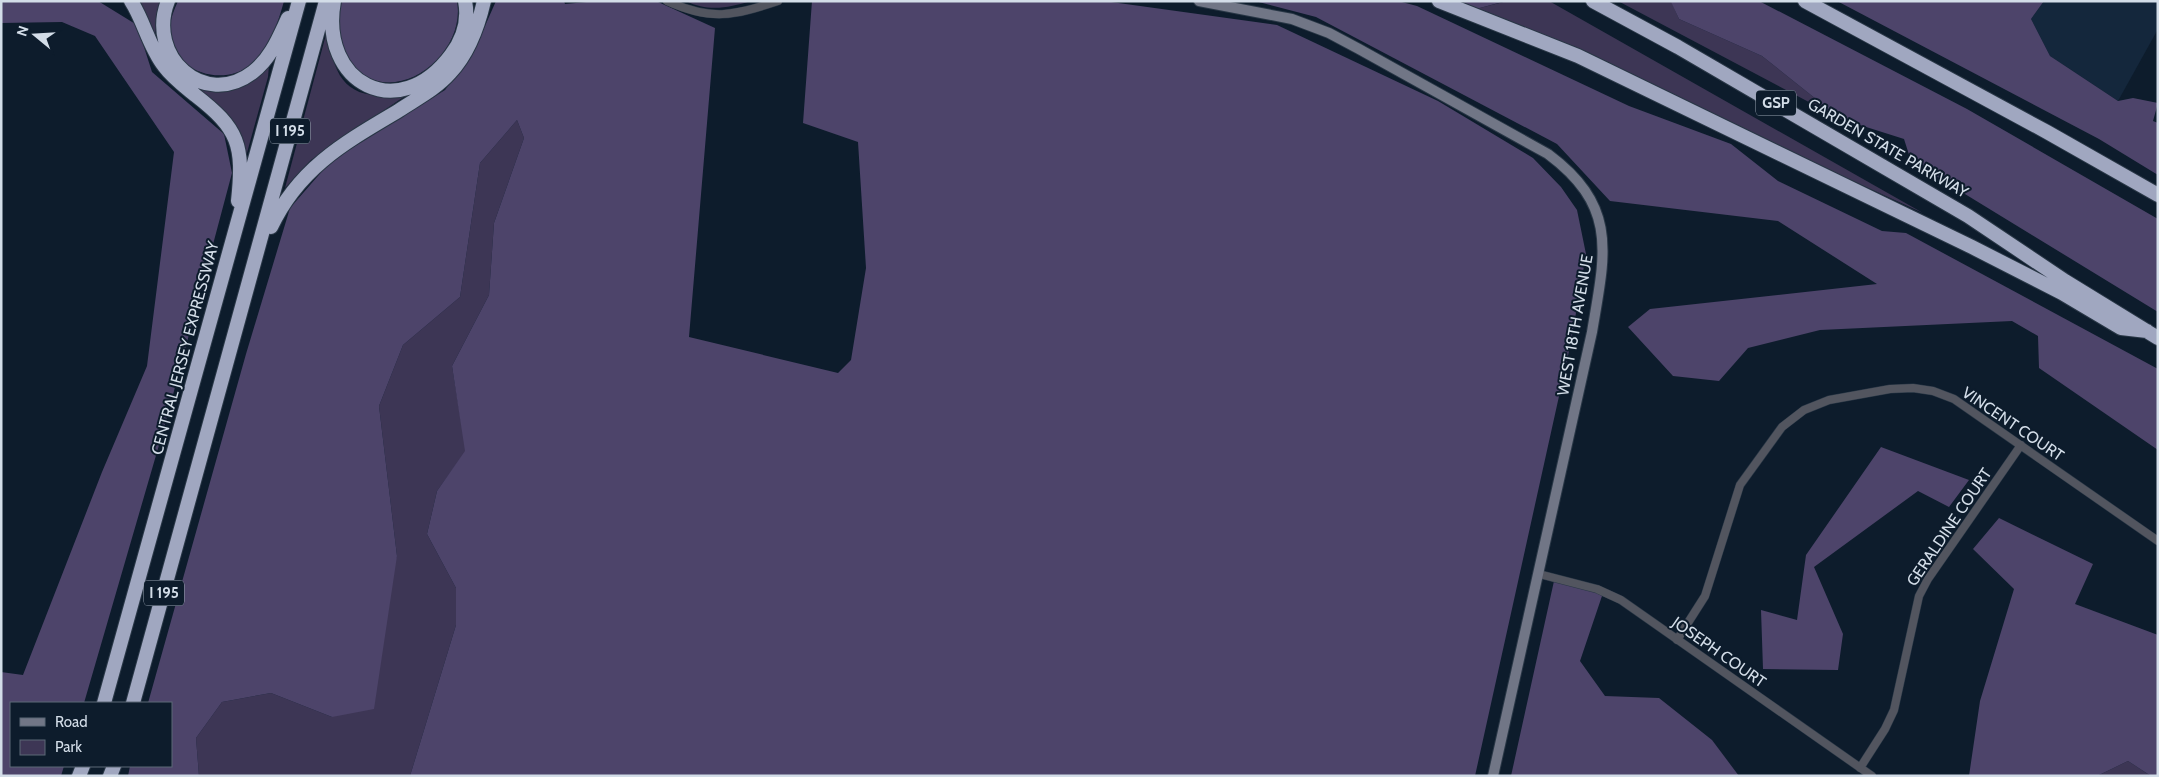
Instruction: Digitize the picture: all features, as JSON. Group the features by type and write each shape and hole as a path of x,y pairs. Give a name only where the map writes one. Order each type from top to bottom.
{"highway":[{"path":"131,1 162,64 174,78 224,119 234,134 238,145 240,163 233,238"},
{"path":"168,1 162,28 166,47 171,58 183,71 195,79 222,84 244,78 266,60 298,1"},
{"name":"CENTRAL JERSEY EXPRESSWAY","path":"104,702 298,1"},
{"name":"I 195","path":"133,702 326,1"},
{"path":"334,1 333,34 342,63 361,83 377,89 390,91 409,89 418,85 432,76 446,61 460,40 466,25 465,1"},
{"path":"254,261 285,199 312,168 347,142 429,92 452,72 469,46 484,1"},
{"path":"1439,1 1578,56 1964,243 2062,293 2121,328 2152,334"},
{"name":"GARDEN STATE PARKWAY","path":"1592,1 1694,56 1968,216 2065,281 2152,334"},
{"path":"1805,1 2039,127 2158,195"}],"street":[{"path":"666,1 687,10 713,16 778,1"},
{"name":"WEST 18TH AVENUE","path":"1199,1 1292,19 1329,33 1548,154 1574,175 1587,192 1600,222 1603,262 1591,338 1493,776"},
{"name":"VINCENT COURT","path":"1677,640 1705,596 1740,485 1775,434 1804,410 1829,400 1890,389 1913,388 1933,391 1954,399 2158,541"},
{"name":"GERALDINE COURT","path":"1860,768 1885,729 1894,710 1919,596 1928,579 2021,445"},
{"name":"JOSEPH COURT","path":"1539,574 1609,594 1872,776"}],"shaded area":[{"path":"1,1 98,1 137,25 152,72 224,134 232,173 166,421 84,702 10,702 10,767 64,767 61,776 1,776 1,672 23,675 102,472 147,366 174,152 95,36 62,22 1,23"},
{"path":"178,1 284,1 276,27 268,44 257,59 239,72 226,75 212,75 200,72 188,65 179,56 173,45 170,27"},
{"path":"339,1 457,1 457,21 451,40 440,57 424,71 407,79 388,82 369,78 352,66 341,52 336,32"},
{"path":"496,1 564,1 565,4 597,1 656,1 715,28 689,337 838,373 851,360 866,268 858,142 803,123 812,1 1104,1 1277,25 1438,101 1533,158 1561,187 1577,210 1586,254 1571,342 1475,776 410,776 456,625 456,588 427,534 437,491 465,451 452,366 489,295 494,223 524,138 517,120 480,163 460,297 403,345 379,406 397,556 374,709 332,717 271,693 222,702 196,738 199,776 128,776 130,767 172,767 172,702 148,702 246,354 290,208 331,161 445,90 473,53"},
{"path":"1255,1 1398,1 1417,6 1629,106 1731,144 1778,181 1882,231 1906,233 2158,369 2158,450 2039,368 2038,336 2012,321 1820,330 1748,348 1719,381 1673,376 1628,327 1650,309 1877,284 1778,221 1610,201 1557,144 1316,17"},
{"path":"1456,1 1506,1 1476,9"},
{"path":"1759,1 1967,109 2158,219 2158,312 1911,161 1904,139 1841,119 1762,56 1679,19 1671,2"},
{"path":"1837,1 2044,1 2031,19 2050,56 2118,101 2133,98 2158,103 2153,121 2158,123 2158,175 2099,139"},
{"path":"2044,1 2158,1 2158,29 2118,101 2050,56 2031,19"},
{"path":"1881,447 1969,480 1949,507 1918,491 1814,567 1843,634 1838,670 1763,669 1761,610 1797,620 1806,555"},
{"path":"1999,518 2093,564 2075,604 2158,635 2158,776 2151,776 2128,761 2097,776 1969,776 1980,701 2014,589 1973,549"},
{"path":"1554,581 1603,593 1580,661 1605,696 1659,698 1712,740 1739,776 1511,776"}],"green space":[{"path":"135,1 162,1 159,7 155,35"},
{"path":"686,1 751,1 734,6 710,8"},
{"path":"1507,1 1549,1 1923,213 1476,9"},
{"path":"1618,1 1671,1 1679,19 1762,56 1841,119"},
{"path":"328,27 334,63 348,85 358,91 371,95 408,94 311,160 285,188"},
{"path":"269,65 268,77 245,160 183,79 210,87"},
{"path":"517,120 524,138 494,223 489,295 452,366 466,451 437,491 427,534 456,588 456,625 410,776 199,776 196,738 222,702 271,693 332,717 397,556 379,406 403,345 460,297 480,163"},
{"path":"2128,761 2151,776 2097,776"}]}
